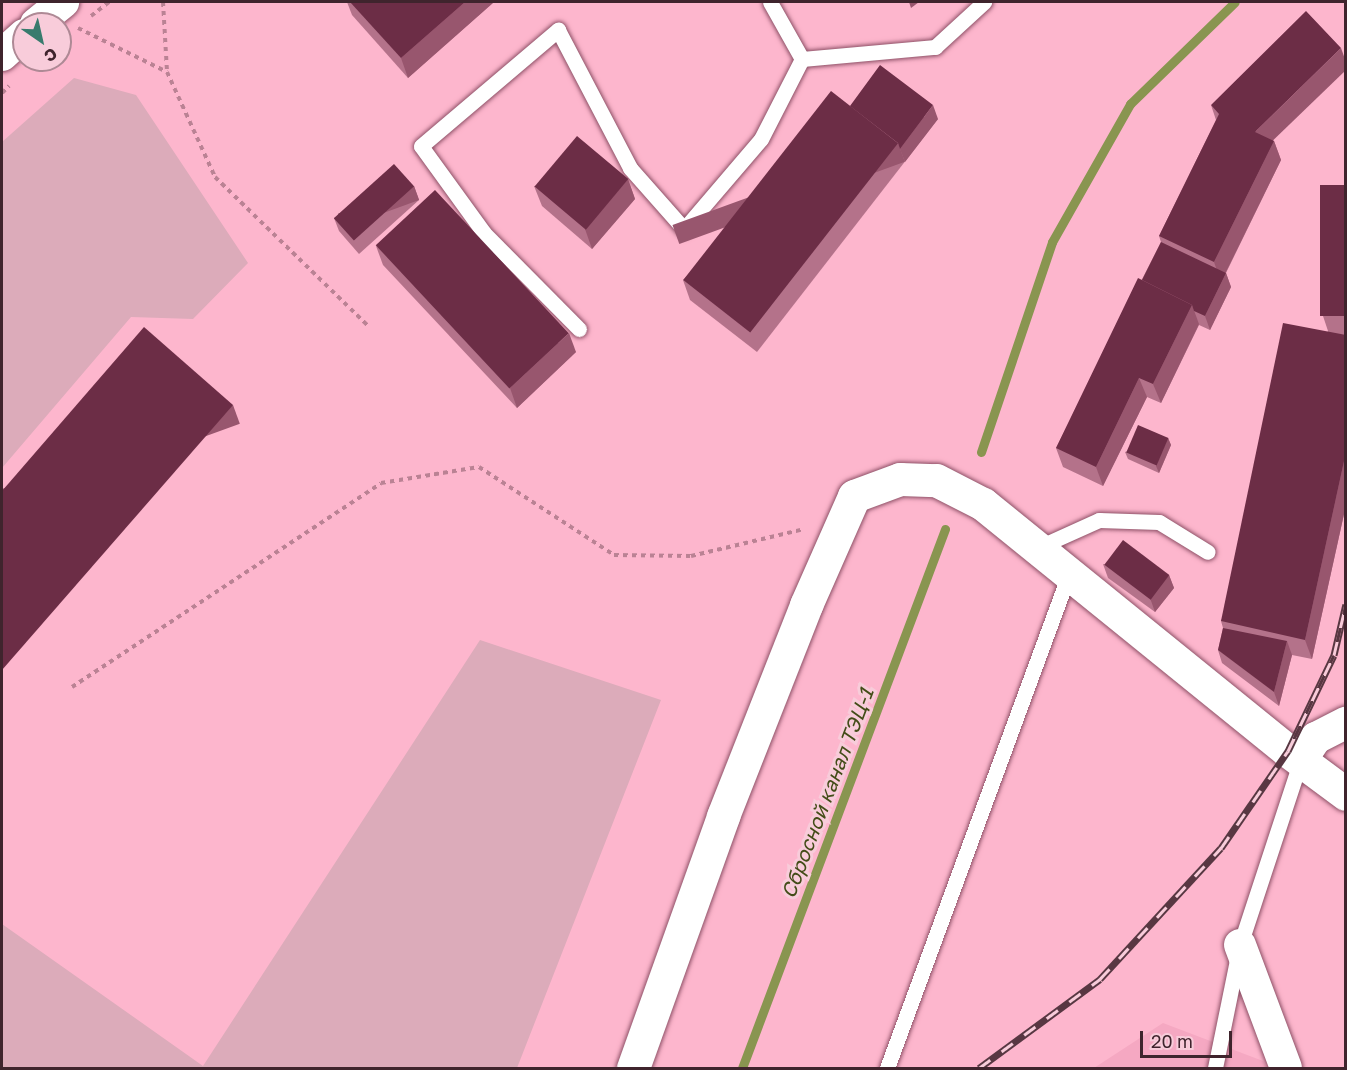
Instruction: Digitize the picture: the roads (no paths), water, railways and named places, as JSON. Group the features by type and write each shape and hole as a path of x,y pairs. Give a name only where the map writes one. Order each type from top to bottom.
{"main road":[{"path":"633,1068 723,816 854,496 900,479 936,480 983,504 1346,794"}],"street":[{"path":"51,12 63,2"},
{"path":"1301,760 1316,738 1346,723"},
{"path":"1240,945 1286,1068"}],"lane":[{"path":"770,2 802,59"},
{"path":"802,59 935,47 984,2"},
{"path":"579,329 484,233 421,146 558,30 630,168 684,229 761,139 802,59"},
{"path":"1039,547 1099,520 1159,522 1208,552"},
{"path":"887,1068 1069,574"},
{"path":"1215,1068 1240,945 1301,760"}],"waterway":[{"name":"Сбросной канал ТЭЦ-1","path":"981,452 1052,242 1130,104 1235,2"},
{"name":"Сбросной канал ТЭЦ-1","path":"742,1068 945,529"}],"railway":[{"path":"979,1068 1100,979 1221,848 1288,751 1334,655 1346,604"}]}
